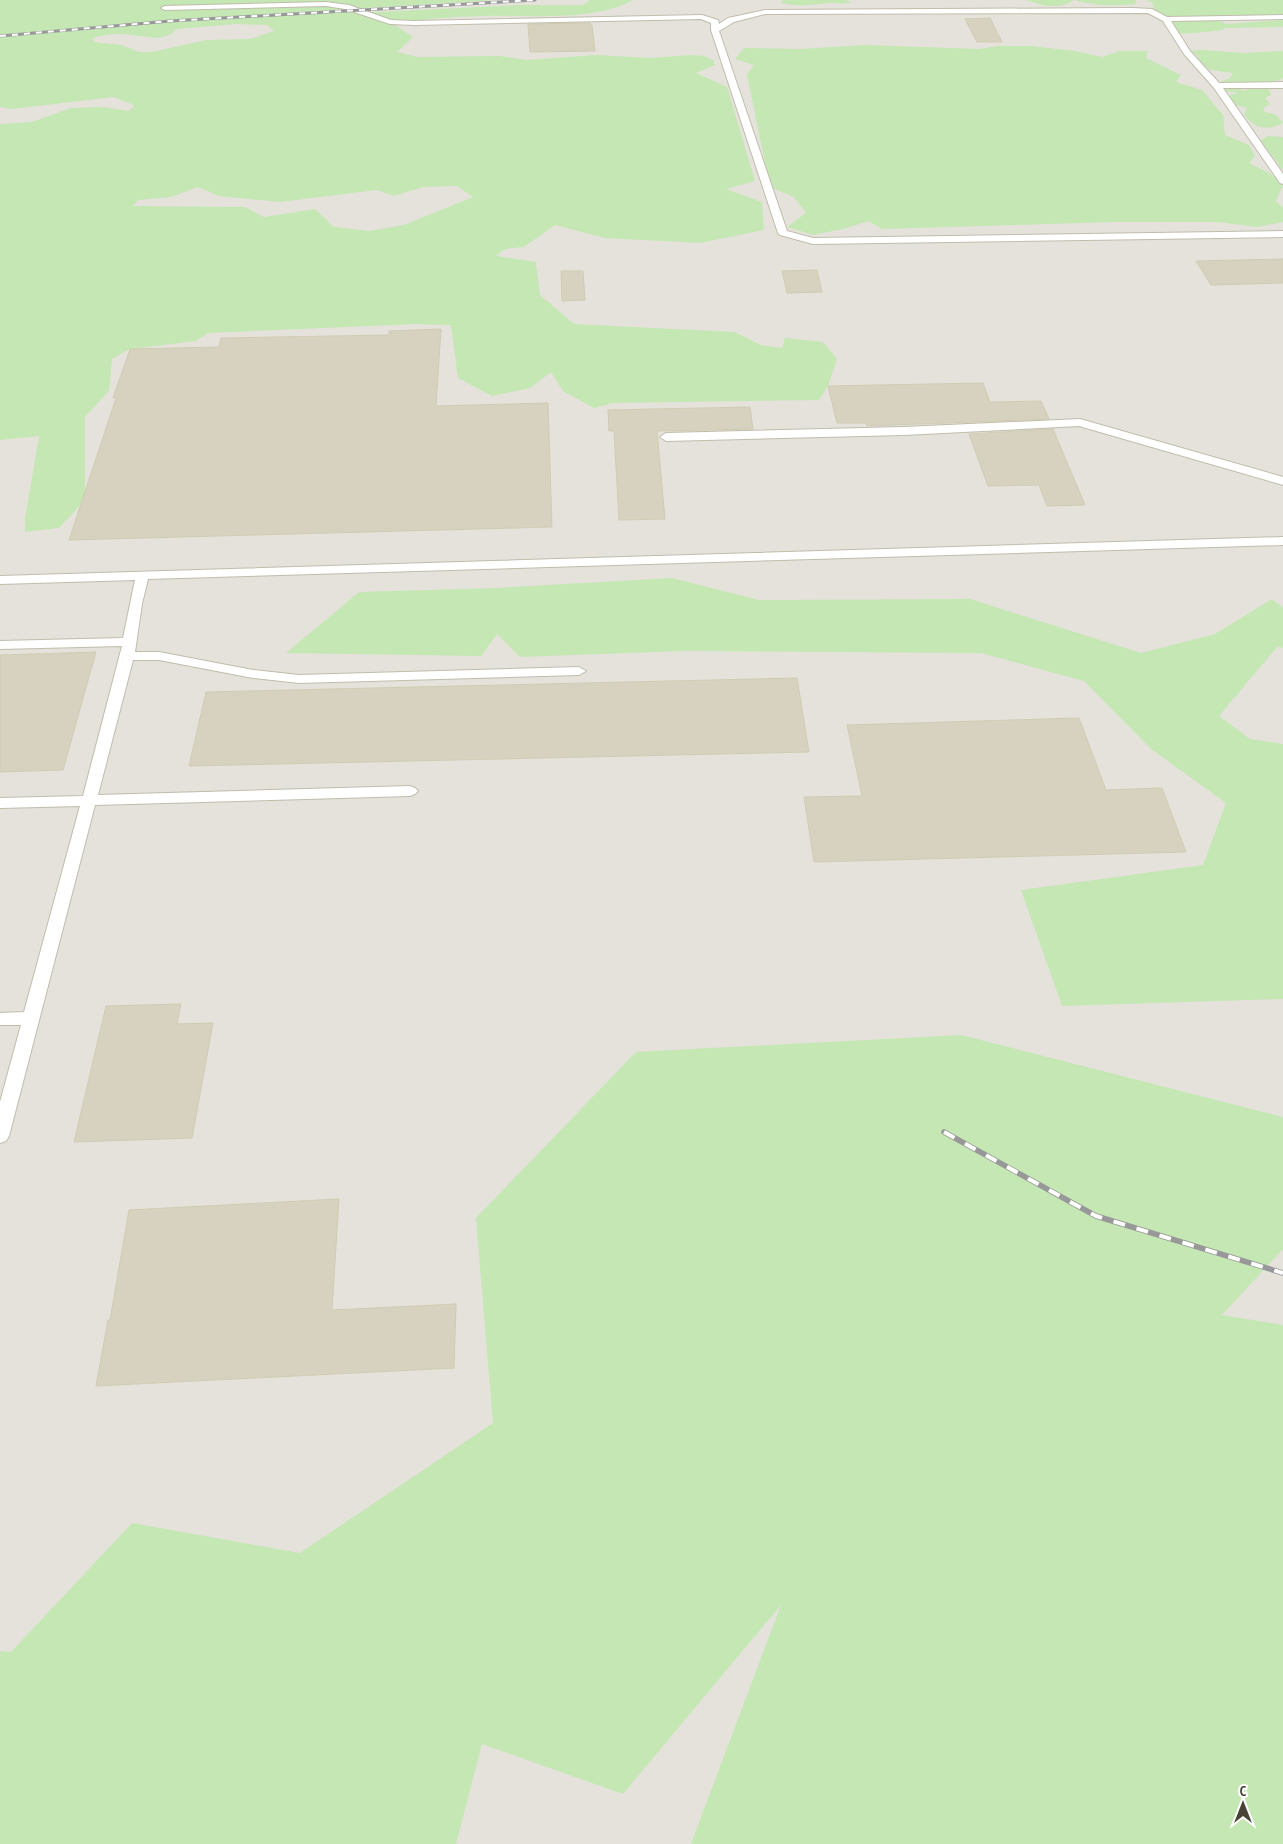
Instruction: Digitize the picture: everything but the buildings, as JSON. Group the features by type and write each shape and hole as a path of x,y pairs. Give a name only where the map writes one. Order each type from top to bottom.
{"lane":[{"path":"1141,0 1148,12"},
{"path":"165,8 326,4 346,7 390,22 414,23 702,17 715,22 715,30 783,233 813,241 1283,234"},
{"path":"715,30 731,20 767,9 1132,10 1148,12 1166,18 1283,17"},
{"path":"1166,18 1187,52 1217,86 1283,181"},
{"path":"1217,86 1283,85"},
{"path":"666,437 904,431 1080,422 1283,481"},
{"path":"0,580 1283,541"},
{"path":"0,1136 128,649 135,604 142,576"},
{"path":"0,645 128,649 253,674 299,679 579,671"},
{"path":"0,802 410,792"},
{"path":"0,1019 31,1018"}],"shaded area":[{"path":"0,0 1283,0 1283,1844 0,1844"}],"green space":[{"path":"0,0 497,0 350,9 356,13 519,5 583,5 590,0 634,0 598,12 579,15 450,17 395,25 413,37 397,52 417,57 499,56 527,60 597,55 650,58 691,55 704,56 713,60 715,65 696,73 727,87 755,181 726,189 762,202 764,230 700,243 605,238 555,225 524,247 504,249 496,256 536,262 540,295 574,324 735,332 761,345 782,348 785,338 823,342 837,359 828,386 819,400 613,403 594,408 563,391 551,372 530,388 492,396 458,378 451,325 415,324 208,333 196,341 130,349 112,359 109,391 85,417 85,500 59,528 25,532 25,519 39,436 0,440 0,124 32,122 71,108 103,107 129,111 134,105 113,97 12,109 0,107","holes":["237,24 267,25 274,31 250,39 207,40 152,52 139,52 121,45 94,42 93,38 117,34 161,37 167,36 177,29","457,186 473,197 404,225 369,231 334,227 315,209 264,217 245,207 133,206 138,200 171,197 198,187 219,196 279,202 377,190 394,196 423,187"]},
{"path":"783,0 844,0 852,2 799,5 781,3"},
{"path":"1025,0 1074,0 1056,6"},
{"path":"1074,0 1135,0 1137,4 1105,5"},
{"path":"1146,0 1283,0 1283,16 1169,17 1154,11 1153,3"},
{"path":"1216,20 1227,24 1283,20 1283,27 1225,28 1194,33 1178,33 1172,22"},
{"path":"865,45 979,49 998,46 1032,46 1075,51 1102,57 1120,51 1148,51 1146,58 1181,75 1176,82 1202,90 1223,115 1225,135 1249,145 1255,156 1249,163 1271,174 1283,185 1276,201 1283,208 1283,222 1257,227 1218,222 1113,222 882,229 869,221 813,235 787,227 806,213 794,197 770,187 747,75 754,65 735,59 744,48 800,49"},
{"path":"1191,51 1243,53 1283,51 1283,77 1270,84 1221,85 1222,81 1230,78 1233,73 1210,70"},
{"path":"1243,87 1240,89 1245,91 1251,87 1271,87 1269,90 1271,95 1265,98 1270,104 1263,108 1265,112 1276,115 1283,123 1266,128 1252,123 1244,114 1247,108 1236,105 1230,100 1230,95 1239,93 1225,91 1225,88"},
{"path":"1267,136 1283,137 1283,170 1261,141"},
{"path":"672,578 759,600 970,599 1141,653 1215,634 1272,599 1283,608 1283,648 1278,646 1219,716 1250,739 1283,744 1283,999 1062,1006 1021,890 1203,865 1226,803 1151,749 1084,681 981,653 683,651 520,657 497,634 481,656 286,653 359,592 496,588"},
{"path":"961,1035 1283,1117 1283,1249 1222,1315 1283,1325 1283,1844 691,1844 781,1605 623,1794 482,1744 456,1844 0,1844 0,1651 11,1652 132,1523 300,1553 493,1423 476,1218 636,1052"}],"railway":[{"path":"0,36 170,21 535,0"},
{"path":"944,1132 1096,1216 1283,1273"}]}
